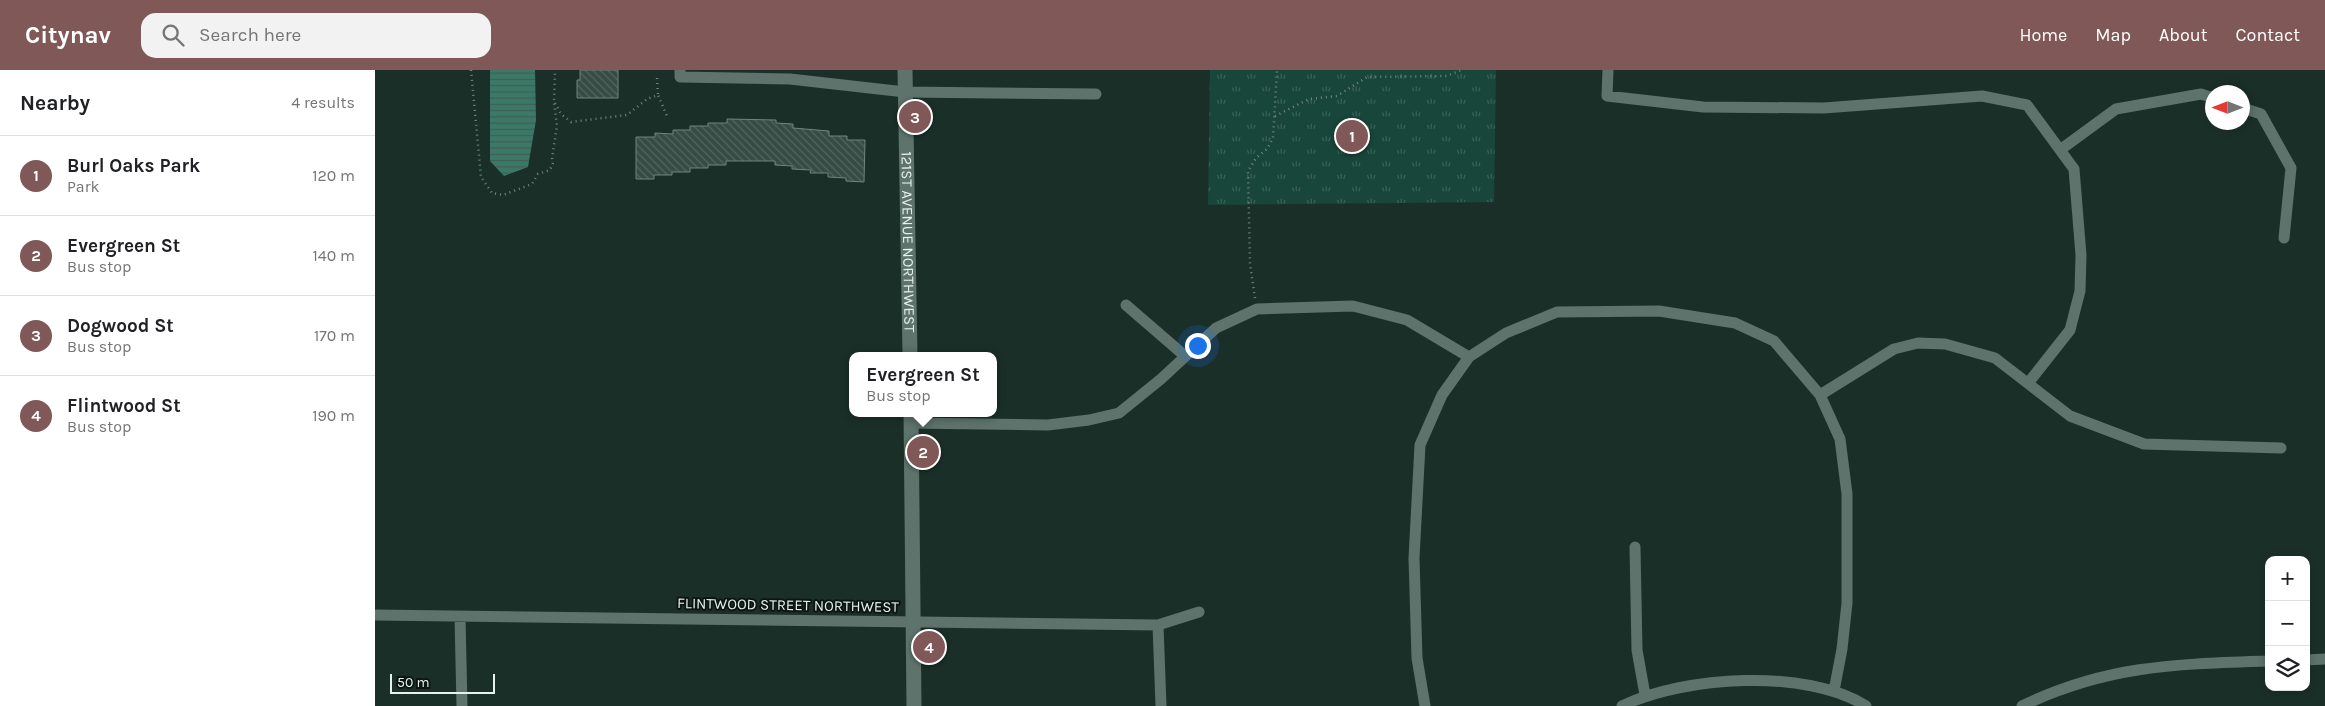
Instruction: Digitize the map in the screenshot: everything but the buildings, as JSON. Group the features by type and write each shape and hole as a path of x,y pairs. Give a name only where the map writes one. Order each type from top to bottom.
{"street":[{"name":"121ST AVENUE NORTHWEST","path":"905,70 909,352"},
{"path":"1608,70 1607,96 1703,107 1824,108 1982,96 2027,105 2074,169 2081,232 2080,291 2070,330 2029,382"},
{"path":"680,73 790,78 905,92 1096,94"},
{"path":"2060,150 2116,110 2201,94 2205,95"},
{"path":"2250,110 2261,114 2291,168 2284,238"},
{"path":"1126,305 1185,356"},
{"path":"914,706 911,418 1049,425 1089,420 1119,413 1161,379 1216,328 1257,309 1353,306 1407,320 1469,357"},
{"path":"1425,706 1417,658 1414,558 1420,445 1442,394 1469,357 1506,333 1557,312 1659,311 1735,323 1774,341 1820,395 1839,439 1847,494 1847,603 1842,650 1834,691"},
{"path":"1820,395 1893,349 1918,343 1945,344 1995,358 2029,382 2070,416 2144,444 2281,448"},
{"path":"1635,548 1637,650 1645,695"},
{"name":"FLINTWOOD STREET NORTHWEST","path":"375,615 1158,625 1199,612"},
{"path":"459,616 462,706"},
{"path":"1158,625 1161,706"},
{"path":"2310,660 2325,659"},
{"path":"2022,706 2077,683 2123,671 2173,664 2265,661"},
{"path":"1622,706 1645,695 1708,683 1777,681 1834,691 1866,706"}],"path":[{"path":"471,70 481,177 492,192 503,194 532,184 538,174 550,170 553,163 552,158 557,126 554,102 555,70"},
{"path":"1257,309 1250,264 1248,171 1256,158 1267,149 1273,138 1277,70"},
{"path":"1275,116 1309,99 1337,96 1367,77 1447,76 1461,70"},
{"path":"657,78 658,96 667,116"},
{"path":"554,102 561,114 571,122 627,115 647,99 658,96"}],"green space":[{"path":"1210,70 1496,70 1494,202 1208,205"}],"shaded area":[{"path":"490,70 535,70 536,120 528,167 504,176 490,161"}],"place":[{"name":"Dogwood St","path":"915,117"},
{"name":"Burl Oaks Park","path":"1352,136"},
{"name":"Evergreen St","path":"923,452"},
{"name":"Flintwood St","path":"929,647"}]}
